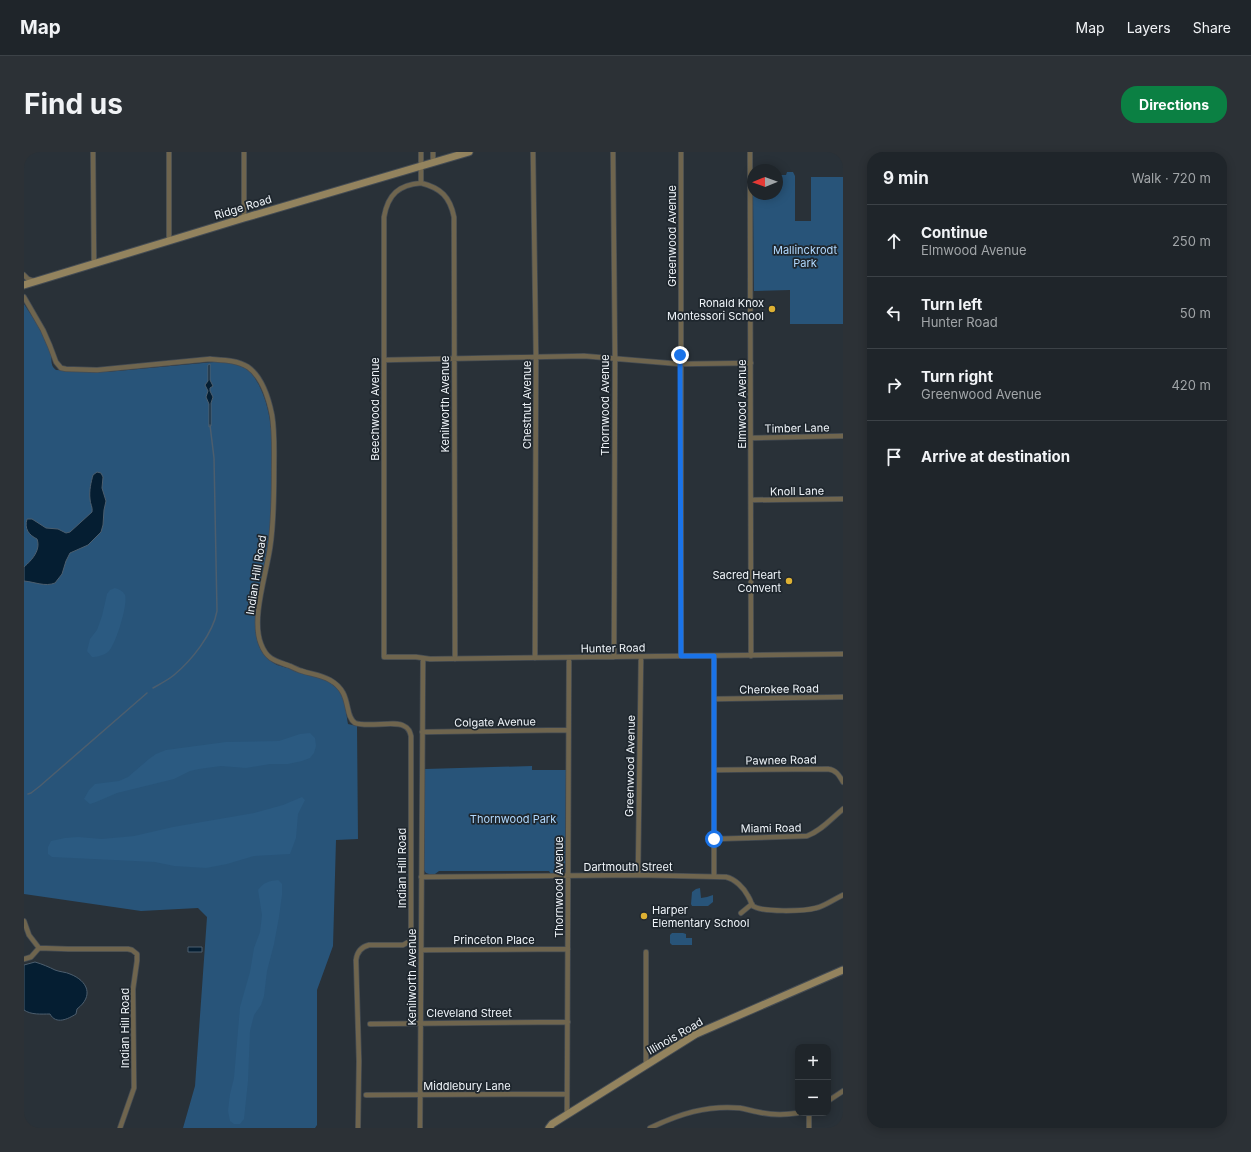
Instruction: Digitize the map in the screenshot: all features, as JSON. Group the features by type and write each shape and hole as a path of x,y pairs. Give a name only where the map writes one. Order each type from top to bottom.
{"street":[{"path":"93,152 94,264"},
{"path":"169,152 169,241"},
{"path":"244,152 244,218"},
{"path":"421,152 421,182"},
{"path":"433,152 433,162"},
{"name":"Ridge Road","path":"24,286 244,218 469,152"},
{"name":"Chestnut Avenue","path":"533,152 536,357 535,658"},
{"name":"Thornwood Avenue","path":"613,152 615,359 614,657"},
{"name":"Greenwood Avenue","path":"681,152 681,656"},
{"name":"Elmwood Avenue","path":"750,152 751,656"},
{"name":"Kenilworth Avenue","path":"421,182 435,187 446,196 453,208 454,217 455,659"},
{"name":"Beechwood Avenue","path":"384,657 384,217 385,208 391,197 400,189 421,182"},
{"path":"24,275 28,279 37,281"},
{"name":"Indian Hill Road","path":"24,297 43,330 56,362 61,368 97,370 210,359 229,360 243,365 252,372 261,384 269,405 273,426 274,455 270,547 258,614 258,630 261,644 266,654 274,660 300,671 325,678 335,684 343,691 351,717 355,723 402,724 410,732 411,936 410,940 403,945 369,945 360,949 357,954 359,1061 358,1128"},
{"path":"384,360 584,356 680,364 751,364"},
{"name":"Timber Lane","path":"751,438 843,436"},
{"name":"Knoll Lane","path":"751,500 843,499"},
{"name":"Hunter Road","path":"384,657 455,659 843,654"},
{"path":"714,656 714,876"},
{"name":"Greenwood Avenue","path":"638,875 641,657"},
{"name":"Kenilworth Avenue","path":"420,1128 423,658"},
{"name":"Thornwood Avenue","path":"567,1115 569,658"},
{"name":"Cherokee Road","path":"714,699 843,697"},
{"name":"Colgate Avenue","path":"422,732 568,730"},
{"name":"Pawnee Road","path":"714,770 828,769 837,773 843,782"},
{"name":"Miami Road","path":"714,839 807,836 813,834 843,809"},
{"name":"Dartmouth Street","path":"421,877 638,875 714,876 726,877 734,880 748,895 752,904"},
{"path":"741,913 752,904 764,910 809,910 818,908 843,895"},
{"path":"24,921 29,935 39,948 31,957 24,959"},
{"name":"Indian Hill Road","path":"39,948 128,949 137,954 133,1000 134,1088 120,1128"},
{"name":"Princeton Place","path":"421,950 568,949"},
{"path":"646,952 646,1065"},
{"name":"Illinois Road","path":"549,1128 552,1124 696,1034 843,970"},
{"name":"Cleveland Street","path":"370,1024 421,1022 568,1022"},
{"path":"831,1098 843,1091"},
{"name":"Middlebury Lane","path":"366,1095 567,1094"},
{"path":"650,1128 680,1115 709,1108 742,1108 769,1114 795,1113"},
{"path":"808,1116 809,1128"}],"green space":[{"name":"Mallinckrodt Park","path":"787,172 793,172 795,176 795,221 811,221 811,177 843,177 843,324 790,324 790,290 754,291 753,200 783,200 783,175 786,175"},
{"path":"24,304 45,339 51,354 52,364 56,370 106,372 214,362 228,363 241,366 250,372 259,385 264,397 268,410 273,450 271,524 256,616 258,643 265,656 277,665 312,675 329,682 341,694 346,708 348,724 357,726 358,839 336,840 333,946 317,990 317,1125 315,1128 183,1128 195,1086 207,917 198,908 141,911 24,894"},
{"name":"Thornwood Park","path":"532,766 532,770 566,770 565,868 563,873 551,874 549,871 439,871 435,874 426,873 424,870 425,769"},
{"path":"700,888 701,898 713,895 713,902 708,906 692,906 692,892"},
{"path":"672,933 686,934 686,938 692,938 692,945 672,945 670,943 670,935"}],"shaded area":[{"path":"210,364 210,380 213,386 210,388 210,391 213,397 211,403 211,426 209,427 209,404 206,397 208,391 205,385 208,381 208,365"},
{"path":"97,472 101,473 103,477 102,488 106,501 101,532 88,545 70,553 62,574 55,583 44,584 24,581 24,567 33,558 38,547 37,539 30,534 27,529 27,519 32,519 46,528 58,529 66,533 70,532 92,512 90,490 93,475"},
{"path":"115,588 123,592 125,595 125,607 118,632 109,651 101,656 92,657 87,651 90,639 97,630 107,594 110,590"},
{"path":"310,733 315,738 316,746 314,753 310,758 302,761 288,764 270,764 246,768 221,766 199,769 190,771 174,779 117,793 90,804 84,799 89,790 95,784 119,781 128,777 156,754 166,750 226,742 279,741 300,734"},
{"path":"302,797 305,800 298,814 296,838 290,854 254,856 227,864 206,868 174,866 155,862 52,857 48,854 48,847 51,841 78,837 102,839 134,836 173,827 254,813 283,805"},
{"path":"278,880 282,884 282,895 274,944 267,971 264,996 261,1005 254,1015 250,1031 248,1081 244,1119 240,1124 234,1124 230,1121 228,1111 234,1078 240,1007 250,972 254,948 260,932 262,915 258,890 267,882"},
{"path":"188,947 202,947 202,952 188,952"},
{"path":"35,962 57,971 70,974 85,985 87,989 86,999 77,1009 76,1014 69,1018 59,1020 55,1019 50,1014 33,1013 24,1010 24,965"}],"waterway":[{"path":"153,688 174,675 194,655 211,629 217,611 214,458 210,425"},
{"path":"28,794 40,786 147,693"}],"place":[{"name":"Ronald Knox Montessori School","path":"772,309"},
{"name":"Sacred Heart Convent","path":"789,581"},
{"name":"Harper Elementary School","path":"644,916"}],"route":[{"path":"680,355 681,656 714,656 714,839"}]}
